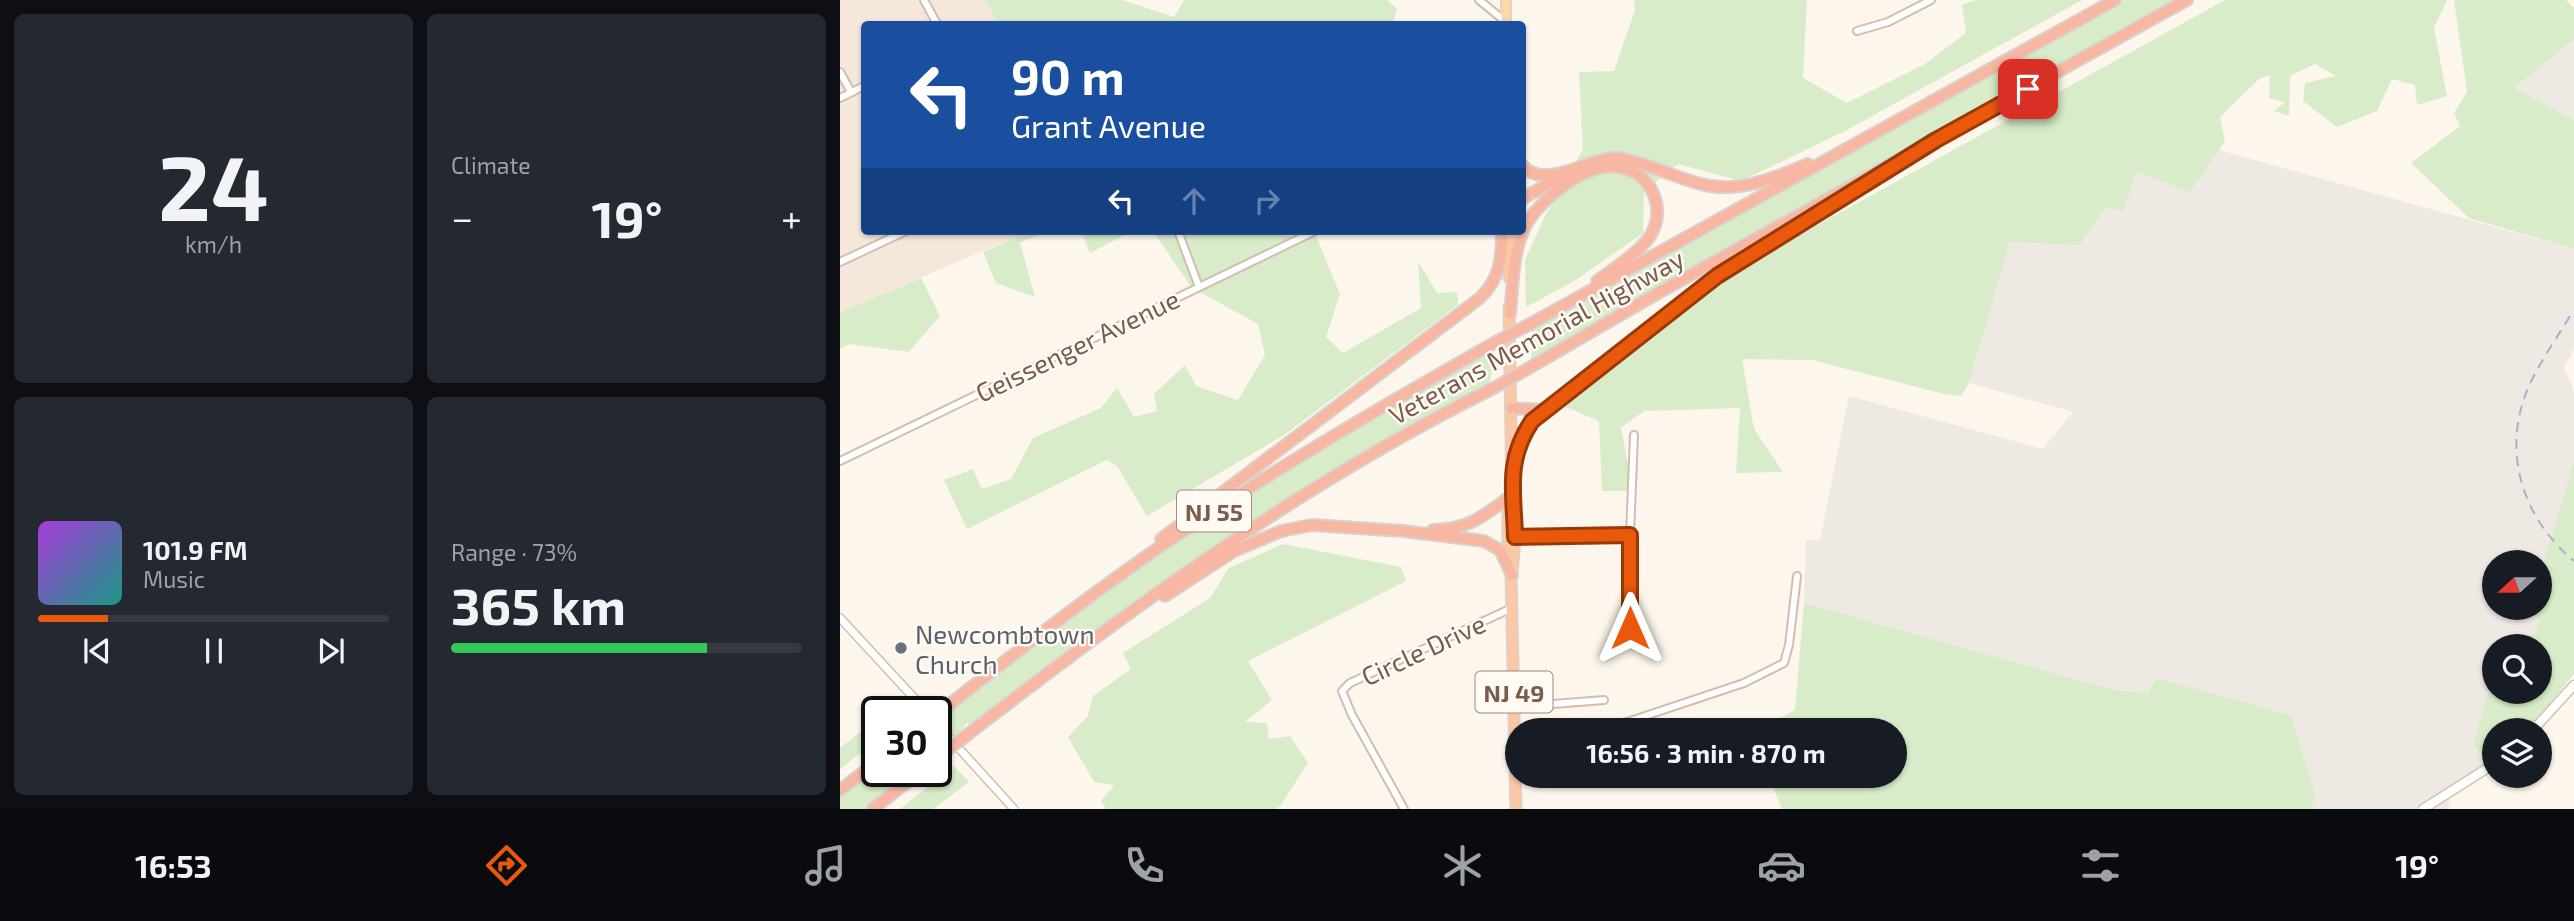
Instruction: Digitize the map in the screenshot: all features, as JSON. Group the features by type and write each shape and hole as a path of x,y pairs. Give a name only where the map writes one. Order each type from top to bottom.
{"highway":[{"name":"Veterans Memorial Highway","path":"952,703 1093,595 1182,532 1320,443 1492,344 2115,0"},
{"name":"Veterans Memorial Highway","path":"952,747 1181,576 1285,507 1428,421 1529,368 1660,292 2187,0"},
{"path":"1526,197 1590,162 1617,158 1702,184 1743,186 1771,179 1808,164 1923,107"},
{"path":"1511,475 1518,447 1526,430 1544,410 1717,276 1936,140"},
{"path":"1526,226 1533,214 1550,196 1584,175 1612,167 1630,170 1648,184 1654,195 1657,214 1652,233 1623,261 1560,307"},
{"path":"1526,170 1536,175 1570,171"},
{"path":"1093,595 1186,519 1256,470 1480,298 1500,268 1502,235"},
{"name":"NJ 49","path":"1509,235 1515,718"},
{"path":"1510,314 1517,253 1522,235"},
{"path":"1511,408 1525,411 1544,410"},
{"path":"1403,531 1447,529 1467,525 1512,495"},
{"name":"NJ 49","path":"1512,495 1508,504 1507,525 1508,560 1512,575"},
{"path":"1117,624 1234,551 1281,531 1312,525 1403,531 1489,543 1500,550 1512,575"},
{"path":"840,790 861,774"},
{"path":"873,809 901,787"},
{"name":"NJ 49","path":"1516,788 1516,809"}],"main road":[{"path":"1506,0 1506,21"},
{"path":"2544,718 2574,685"},
{"path":"2423,809 2482,772"}],"street":[{"path":"924,0 935,21"},
{"path":"1479,0 1504,21"},
{"path":"1857,31 1888,22 1931,0"},
{"path":"840,72 851,92"},
{"path":"840,98 861,87"},
{"path":"840,262 897,235"},
{"path":"1180,235 1199,286"},
{"name":"Geissenger Avenue","path":"840,461 1307,235"},
{"path":"1630,628 1634,435"},
{"path":"1515,537 1630,535"},
{"path":"1639,718 1744,683 1784,663 1789,645 1797,576"},
{"name":"Circle Drive","path":"1404,809 1348,708 1342,691 1361,678 1513,607"},
{"path":"840,618 912,696"},
{"path":"1515,706 1604,700"},
{"path":"952,741 1014,809"}],"shaded area":[{"path":"840,0 985,0 996,21 861,21 861,235 1021,235 840,312"},
{"path":"2574,39 2574,120 2513,88"},
{"path":"2219,150 2574,249 2574,349 2564,368 2574,391 2574,461 2548,550 2482,550 2482,620 2539,620 2533,634 2482,634 2482,704 2485,704 2473,744 2482,755 2482,770 2452,791 2448,809 2311,809 2316,796 2154,678 2148,693 2114,690 1804,603 1806,540 1820,540 1849,396 2043,449 2073,412 1969,383 2010,242 2080,245 2106,207 2136,172 2190,191"}],"green space":[{"path":"985,0 1122,0 1174,17 1184,0 1387,0 1397,9 1394,21 996,21"},
{"path":"1634,0 1807,0 1803,78 1847,103 1925,64 1966,33 1962,5 1976,0 2082,0 1847,130 1741,181 1678,164 1644,192 1643,233 1576,280 1526,307 1525,260 1545,216 1583,149 1579,72 1614,71 1635,10"},
{"path":"2124,0 2178,0 1531,359 1532,328"},
{"path":"2225,0 2447,0 2434,28 2447,96 2417,105 2415,85 2392,79 2377,111 2337,127 2303,101 2305,83 2336,76 2315,64 2290,76 2289,116 2274,111 2285,102 2269,98 2270,75 2259,79 2220,117 2225,141 2190,192 2136,172 2124,211 2106,207 2080,245 2010,242 1969,383 1961,396 1812,360 1742,359 1754,429 1783,472 1736,473 1740,408 1644,411 1621,428 1633,491 1602,491 1599,421 1563,406 1711,284"},
{"path":"2454,0 2566,0 2574,8 2574,39 2514,88 2574,120 2574,249 2469,218 2411,163 2460,126 2454,113 2467,92"},
{"path":"1021,235 1038,235 1020,243 1035,297 996,283 983,252"},
{"path":"1083,235 1124,235 1090,253"},
{"path":"1156,235 1316,235 1340,294 1326,337 1343,353 1421,308 1418,261 1437,293 1457,292 1458,305 1284,435 1147,516 1117,466 1107,460 967,529 944,480 973,469 982,489 1011,479 1033,438 1101,408 1117,388 1134,417 1157,411 1154,394 1185,365 1196,386 1238,400 1265,355 1258,324 1191,287"},
{"path":"921,278 940,316 909,352 849,344 840,349 840,312"},
{"path":"1495,349 1490,383 1353,459 1222,542 1095,632 971,726 967,723 956,737 952,733 952,709 1107,592 1204,524 1411,397"},
{"path":"2574,461 2574,674 2552,701 2552,634 2533,634 2539,620 2552,620 2552,550 2547,550"},
{"path":"1283,544 1401,567 1406,581 1248,661 1272,700 1245,722 1267,723 1269,739 1290,736 1308,763 1280,806 1276,809 1106,809 1101,801 1114,785 1094,782 1068,737 1088,716 1093,696 1131,669 1123,653 1210,598 1229,568"},
{"path":"1804,603 2114,690 2148,693 2155,678 2290,715 2316,796 2311,809 1782,809 1773,788 1907,788 1907,718 1780,718 1795,710"},
{"path":"2485,704 2549,704 2538,718 2482,718 2482,755 2473,744"},
{"path":"861,732 861,753 840,769 840,748"},
{"path":"954,766 969,782 933,809 900,809 928,787 952,787"},
{"path":"861,779 861,787 895,787 866,809 840,809 840,795"}],"railway":[{"path":"2570,316 2529,386 2521,410 2517,457 2521,481 2529,503 2541,524 2574,561"}],"place":[{"name":"Newcombtown Church","path":"901,648"}],"route":[{"path":"1630,628 1630,535 1515,537 1511,475 1521,439 1532,421 1717,276 1936,140 2028,89"}]}
